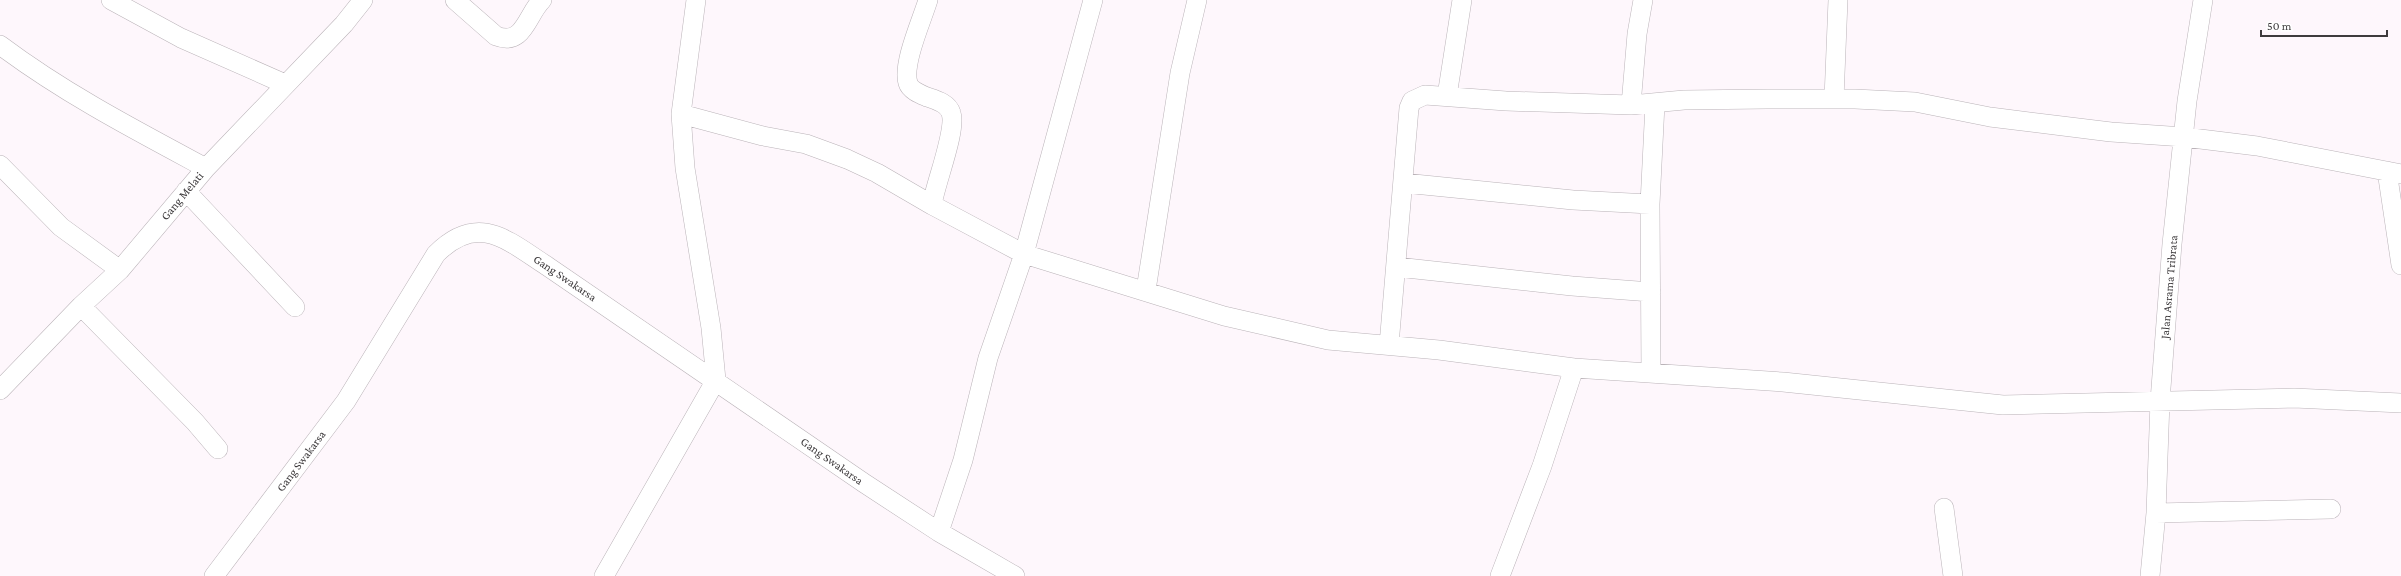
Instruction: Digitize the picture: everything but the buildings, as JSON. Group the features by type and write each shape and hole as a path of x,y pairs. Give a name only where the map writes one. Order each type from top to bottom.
{"street":[{"path":"111,0 182,38 285,84"},
{"name":"Gang Melati","path":"0,390 81,306 120,270 206,168 344,24 363,0"},
{"path":"455,0 496,36 503,39 516,36 522,32 542,0"},
{"path":"604,576 716,380 711,328 685,168 681,114 696,0"},
{"path":"928,0 906,69 908,84 917,93 941,102 951,112 954,126 935,185 932,205"},
{"path":"939,532 962,460 988,358 1024,254 1093,0"},
{"path":"1146,290 1180,73 1197,0"},
{"path":"1447,96 1462,0"},
{"path":"1631,105 1636,41 1643,0"},
{"path":"1834,99 1838,0"},
{"name":"Jalan Asrama Tribrata","path":"2150,576 2156,513 2160,401 2172,244 2187,101 2203,0"},
{"path":"0,45 36,72 110,117 206,168"},
{"path":"1389,345 1397,267 1409,108 1412,101 1425,95 1506,101 1631,105 1655,104 1684,100 1834,99 1915,102 1990,117 2111,132 2184,137 2257,146 2394,173 2401,265"},
{"path":"1652,373 1650,204 1655,104"},
{"path":"681,114 763,136 806,144 848,159 877,173 932,205 1024,254 1146,290 1224,316 1328,340 1389,345 1574,368 1783,382 2002,405 2294,398 2401,404"},
{"path":"0,165 61,227 120,270"},
{"path":"1404,183 1573,200 1650,204"},
{"path":"186,191 295,307"},
{"name":"Gang Swakarsa","path":"216,575 346,401 436,254 450,240 460,236 488,232 508,240 716,380 864,483 1005,574"},
{"path":"1397,267 1572,286 1651,292"},
{"path":"81,306 195,422 218,449"},
{"path":"1500,576 1542,466 1574,368"},
{"path":"1944,508 1953,576"},
{"path":"2156,513 2331,509"}]}
